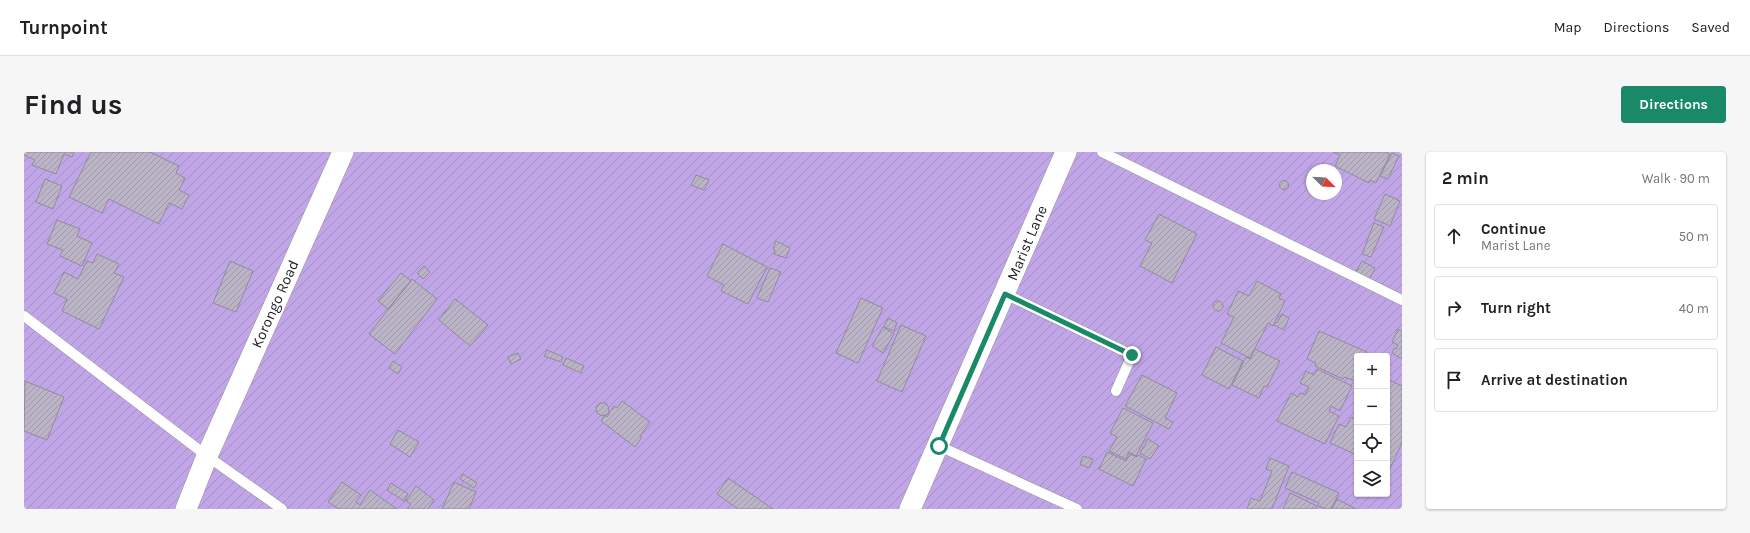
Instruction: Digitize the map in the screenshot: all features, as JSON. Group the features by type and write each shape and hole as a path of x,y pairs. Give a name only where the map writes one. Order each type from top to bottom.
{"street":[{"name":"Korongo Road","path":"186,509 207,456 344,152"},
{"name":"Marist Lane","path":"910,509 939,446 1066,152"}],"lane":[{"path":"1102,152 1402,300"},
{"path":"1005,294 1132,355 1116,391"},
{"path":"24,316 207,456 282,509"},
{"path":"939,446 1077,509"}],"shaded area":[{"path":"24,152 1402,152 1402,509 24,509"}],"building":[{"path":"24,152 74,152 72,157 64,154 56,174 32,165 35,160 24,155"},
{"path":"91,152 150,152 179,166 176,173 185,178 179,190 189,195 182,209 169,203 159,224 109,199 102,213 69,197"},
{"path":"1333,152 1388,152 1387,153 1390,155 1376,183 1370,180 1369,183 1342,170 1342,164 1336,164 1340,155"},
{"path":"1392,153 1399,156 1388,179 1380,176"},
{"path":"696,175 709,180 704,190 691,185"},
{"path":"45,179 62,186 53,209 36,202"},
{"path":"1282,181 1286,181 1288,185 1286,189 1282,189 1280,187 1280,183"},
{"path":"1385,194 1400,201 1390,226 1374,219"},
{"path":"1159,214 1197,234 1172,283 1140,266 1152,243 1145,240"},
{"path":"57,220 80,229 77,236 92,243 82,266 60,256 63,250 47,244"},
{"path":"1374,223 1384,227 1371,257 1362,254"},
{"path":"776,241 790,248 786,258 774,254 775,250 773,249"},
{"path":"723,244 767,267 748,304 721,291 724,285 707,276"},
{"path":"97,254 119,264 114,273 124,277 99,329 62,311 67,299 54,293 64,272 78,279 87,261 93,263"},
{"path":"230,261 253,271 236,312 213,303"},
{"path":"1362,261 1375,268 1369,280 1355,274"},
{"path":"424,266 430,272 423,279 417,273"},
{"path":"770,268 781,272 768,302 757,298"},
{"path":"401,273 411,281 388,309 378,301"},
{"path":"412,279 437,299 395,354 369,334"},
{"path":"1257,281 1281,294 1279,298 1285,301 1273,326 1268,323 1250,358 1221,343 1234,317 1227,314 1238,291 1249,296"},
{"path":"861,298 883,308 858,363 836,353"},
{"path":"455,299 488,325 470,346 439,320"},
{"path":"1216,301 1220,301 1223,306 1220,311 1216,311 1213,308 1213,304"},
{"path":"1282,314 1289,318 1284,330 1274,325 1276,322 1277,323"},
{"path":"888,318 897,323 894,331 884,327"},
{"path":"901,325 926,336 902,392 877,381"},
{"path":"883,327 894,334 883,353 872,346"},
{"path":"1398,329 1402,331 1402,359 1392,353 1394,348 1396,349 1398,345 1392,342"},
{"path":"1319,331 1367,352 1354,353 1354,381 1344,377 1343,379 1315,366 1316,363 1307,359"},
{"path":"1216,347 1243,361 1229,389 1202,375"},
{"path":"1255,349 1280,361 1267,387 1264,386 1259,398 1232,385 1246,357 1250,359"},
{"path":"547,350 563,357 561,362 544,356"},
{"path":"518,353 521,359 511,364 508,357"},
{"path":"566,358 584,366 581,373 563,365"},
{"path":"393,361 402,367 398,374 389,368"},
{"path":"1317,369 1352,386 1340,411 1331,406 1329,411 1339,416 1325,444 1277,421 1291,393 1298,397 1300,393 1305,395 1309,387 1300,383 1306,371 1314,375"},
{"path":"1142,375 1177,393 1165,418 1173,422 1169,429 1125,406"},
{"path":"1390,380 1402,386 1402,443 1390,469"},
{"path":"25,381 64,397 47,440 24,431"},
{"path":"622,401 650,422 640,436 642,437 635,447 601,421 605,415 607,417 614,406 617,408"},
{"path":"600,403 606,403 609,408 608,414 602,416 597,413 596,407"},
{"path":"1123,408 1153,423 1136,456 1129,452 1126,459 1109,451 1117,437 1110,433"},
{"path":"1351,417 1354,418 1354,454 1330,443 1339,424 1346,427"},
{"path":"398,430 419,442 410,457 390,444"},
{"path":"1148,439 1159,446 1150,459 1140,453"},
{"path":"1107,452 1126,461 1130,454 1137,457 1138,455 1146,459 1133,486 1099,469"},
{"path":"1083,456 1093,459 1089,468 1080,464"},
{"path":"1270,458 1289,466 1272,509 1247,509 1251,498 1260,501 1272,471 1266,469"},
{"path":"1292,472 1339,493 1331,509 1318,506 1319,503 1285,488"},
{"path":"463,474 477,483 474,488 460,479"},
{"path":"728,478 773,509 738,509 717,494"},
{"path":"342,482 361,495 356,502 360,505 370,490 397,509 339,509 328,502"},
{"path":"454,482 476,492 469,509 442,509"},
{"path":"391,483 408,494 404,501 387,490"},
{"path":"416,486 434,500 428,509 407,509 411,504 406,501"},
{"path":"1290,493 1317,506 1315,509 1283,509"},
{"path":"1337,499 1356,509 1332,509"}],"route":[{"path":"939,446 1005,294 1132,355"}]}
